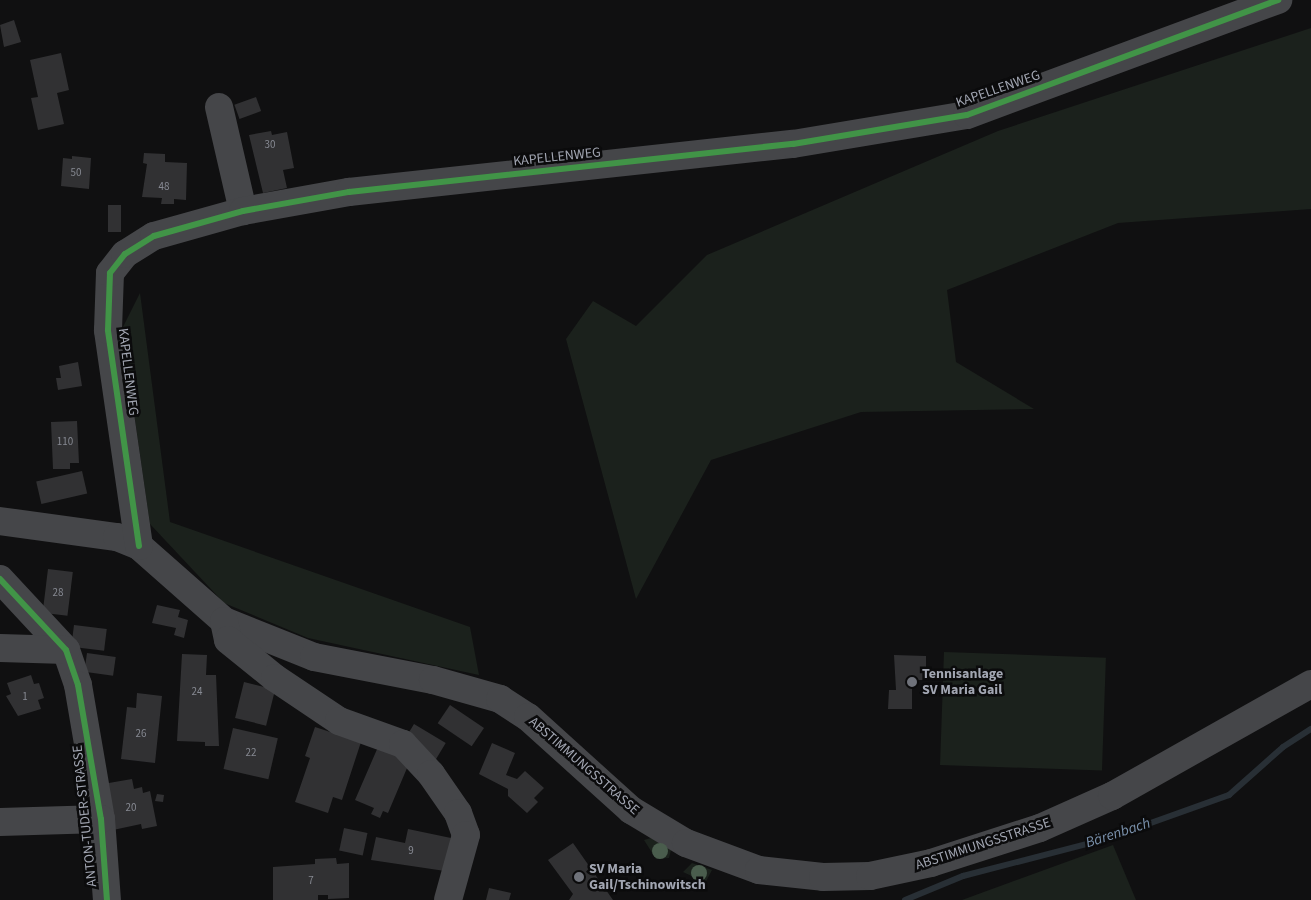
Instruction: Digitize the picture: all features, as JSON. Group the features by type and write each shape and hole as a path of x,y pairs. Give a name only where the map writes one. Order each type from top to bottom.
{"street":[{"name":"KAPELLENWEG","path":"139,546 108,330 110,273 125,254 154,236 243,211 349,192 793,144 967,115 1278,0"},
{"path":"219,107 243,211"},
{"name":"ABSTIMMUNGSSTRASSE","path":"0,521 117,537 139,546 224,621 314,657 433,680 500,700 528,717 631,810 686,843 759,870 823,877 870,876 931,863 1040,828 1112,796 1311,684"},
{"name":"ANTON-TUDER-STRASSE","path":"0,579 66,650 88,731 100,819 107,900"},
{"path":"224,621 228,640 275,678 339,721 403,744 431,774 458,813 466,835 448,900"},
{"path":"0,648 66,650"},
{"path":"0,822 100,819"}],"shaded area":[{"path":"1311,28 1311,209 1118,223 947,290 956,362 1034,409 861,412 711,460 636,599 566,339 593,301 636,326 707,255 998,131"},
{"path":"140,293 170,522 470,627 479,675 308,638 224,603 150,524 122,329"},
{"path":"944,652 1106,658 1102,771 940,765"},
{"path":"651,838 671,850 669,858 656,859 644,840"},
{"path":"1113,845 1136,900 962,900"},
{"path":"692,863 712,870 703,887 698,879 683,872"}],"building":[{"path":"14,20 21,42 4,47 0,25"},
{"path":"61,53 69,90 57,93 64,124 38,130 31,98 38,97 30,60"},
{"path":"256,97 261,111 240,119 234,105"},
{"path":"271,131 272,135 287,132 294,168 283,170 287,188 263,193 249,135"},
{"path":"144,153 165,154 165,162 187,163 186,200 174,199 174,204 161,204 162,198 142,197 147,164 143,163"},
{"path":"72,156 91,158 89,189 61,186 63,158 72,159"},
{"path":"108,205 121,205 121,232 108,232"},
{"path":"78,362 82,386 58,390 56,378 61,378 59,366"},
{"path":"77,421 79,463 70,463 70,469 53,469 51,422"},
{"path":"82,471 87,493 41,504 36,482"},
{"path":"48,569 73,572 67,616 43,613"},
{"path":"157,605 180,610 178,617 188,620 184,638 174,635 176,628 152,623"},
{"path":"74,625 107,629 104,651 71,647"},
{"path":"87,653 116,657 113,676 84,672"},
{"path":"182,654 207,655 206,675 216,675 219,746 205,746 205,742 177,741"},
{"path":"894,655 926,656 926,680 912,680 912,709 888,709 889,690 896,690"},
{"path":"31,675 34,684 39,683 44,698 38,700 41,709 18,716 6,696 11,694 7,683"},
{"path":"244,682 275,690 266,726 235,718"},
{"path":"137,693 162,696 155,763 121,759 127,707 136,708"},
{"path":"450,705 484,728 472,746 438,723"},
{"path":"414,724 446,743 435,761 403,742"},
{"path":"315,727 361,742 342,800 333,797 328,813 295,802 310,758 305,756"},
{"path":"233,728 278,738 268,779 224,769"},
{"path":"492,743 515,753 506,775 517,779 525,771 544,788 534,798 538,802 527,813 508,796 508,789 479,774"},
{"path":"378,747 410,761 388,813 383,811 380,818 371,814 374,808 355,800"},
{"path":"132,779 134,789 142,787 143,793 150,791 157,826 142,829 141,824 113,830 103,784"},
{"path":"157,794 164,795 163,802 155,801"},
{"path":"344,828 367,833 363,855 339,850"},
{"path":"408,829 451,838 445,871 371,860 376,837 405,843"},
{"name":"SV Maria Gail/Tschinowitsch","path":"573,843 613,900 569,900 573,894 548,860"},
{"path":"336,858 337,864 349,863 349,898 328,899 328,895 318,895 318,900 273,900 273,867 315,864 315,859"},
{"path":"489,888 511,893 509,900 486,900"}],"waterway":[{"name":"Bärenbach","path":"905,900 963,876 1106,839 1229,795 1283,747 1311,729"}],"cycle path":[{"path":"139,546 108,330 110,273 125,254 154,236 243,211 349,192 793,144 967,115 1278,0"},
{"path":"0,579 66,650 78,685 101,819 107,900"}],"place":[{"name":"Tennisanlage SV Maria Gail","path":"912,682"},
{"name":"SV Maria Gail/Tschinowitsch","path":"579,877"}]}
